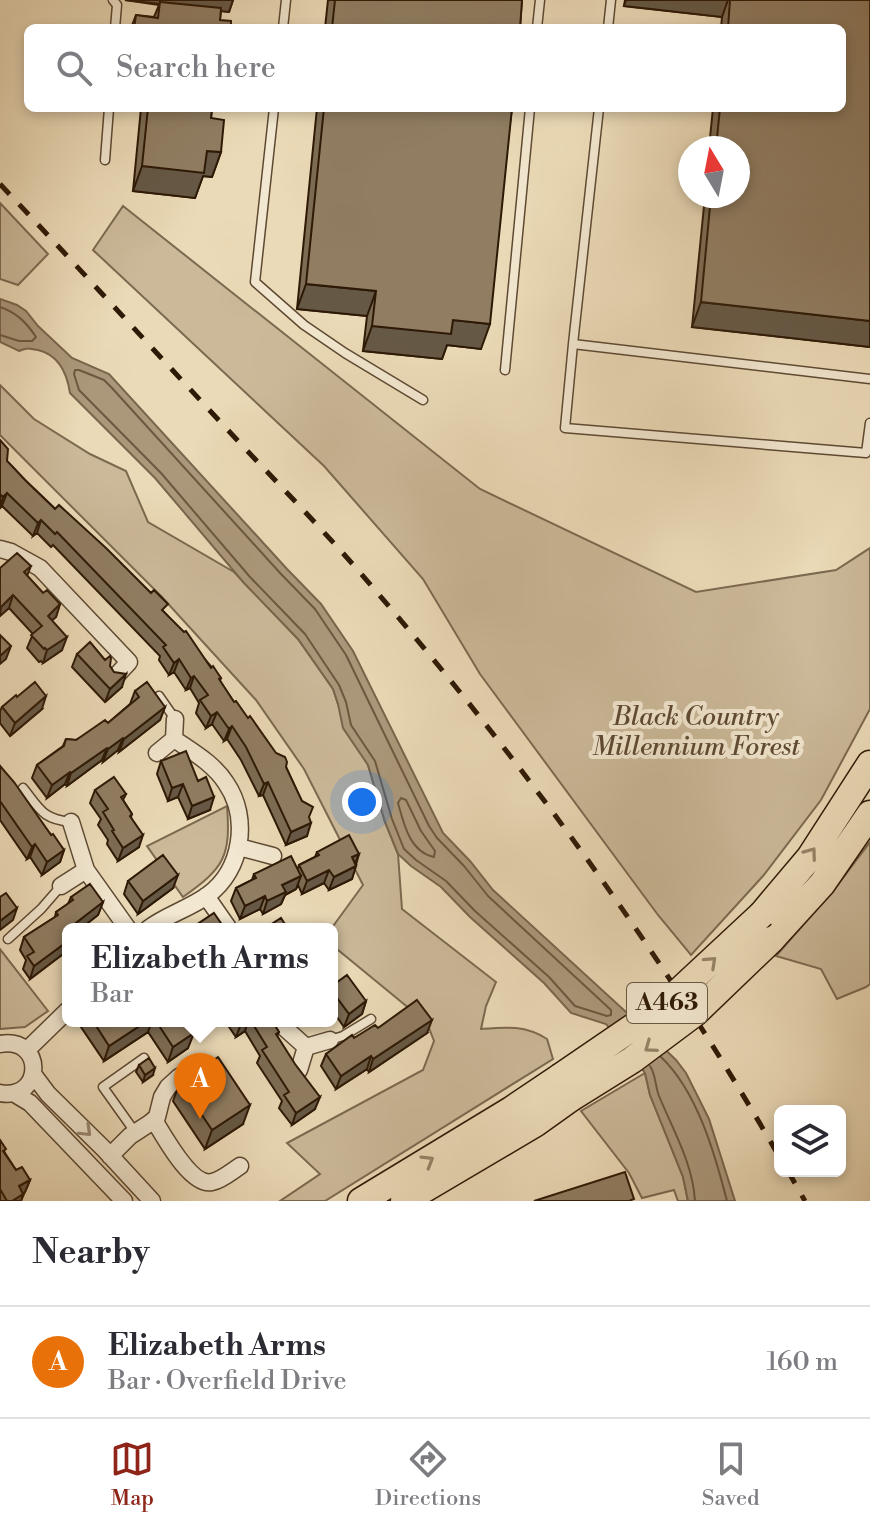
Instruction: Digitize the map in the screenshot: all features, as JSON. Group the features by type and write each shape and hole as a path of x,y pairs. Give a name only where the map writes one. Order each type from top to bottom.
{"highway":[{"name":"A463","path":"404,1201 536,1123 566,1088 661,1008 762,914 810,857 870,764"},
{"name":"A463","path":"361,1201 511,1110 632,1060 695,1013 771,940 822,884 870,814"}],"street":[{"path":"0,549 40,568 129,662 116,676"},
{"path":"157,753 174,739 175,719"},
{"path":"156,923 206,896 226,876 239,847 237,810 226,783 208,762 174,739"},
{"path":"71,822 86,870 124,923"},
{"path":"239,847 273,856"},
{"path":"61,886 86,870"},
{"path":"206,896 225,923"},
{"path":"27,1050 62,1016"},
{"path":"284,1027 306,1047"},
{"path":"306,1047 330,1040"},
{"path":"0,1044 18,1044 27,1050 33,1064 29,1084 7,1093"},
{"path":"299,1070 306,1047"},
{"path":"110,1156 135,1132 154,1120 168,1087 190,1071"},
{"path":"33,1074 50,1097 152,1201"},
{"path":"7,1093 30,1103 124,1201"},
{"path":"154,1120 186,1167 203,1183 213,1182 240,1166"}],"lane":[{"path":"113,0 117,5 115,24"},
{"path":"283,24 286,0"},
{"path":"537,24 540,0"},
{"path":"608,24 611,0"},
{"path":"105,160 109,112"},
{"path":"274,112 255,282 304,325 423,400"},
{"path":"505,370 530,112"},
{"path":"599,112 565,428 866,453 870,423"},
{"path":"573,344 870,379"},
{"path":"159,696 175,719"},
{"path":"23,788 46,816 71,822"},
{"path":"8,939 61,886"},
{"path":"330,1040 371,1019"},
{"path":"135,1132 103,1087 144,1058"}],"green space":[{"path":"0,203 48,254 18,285 0,279"},
{"name":"Black Country Millennium Forest","path":"123,206 480,489 696,592 836,570 870,548 870,709 821,800 763,876 691,955 480,674 423,579 324,466 93,250"},
{"path":"0,385 34,419 90,454 126,471 148,522 234,572 298,639 333,689 368,765 398,854 402,909 496,982 481,1029 523,1029 539,1034 547,1039 553,1059 325,1201 280,1201 320,1174 287,1143 423,1070 434,1041 427,1023 338,950 338,923 335,923 363,885 304,769 256,700 161,596 0,435"},
{"path":"227,806 228,838 222,860 208,878 183,897 147,846"},
{"path":"870,842 870,984 837,999 821,969 776,956"},
{"path":"0,949 48,1011 25,1027 0,1029"},
{"path":"645,1073 650,1095 683,1177 688,1201 678,1201 674,1190 642,1198 629,1173 581,1111"}],"water":[{"path":"0,299 26,311 72,358 109,374 321,604 353,651 443,833 493,890 626,1012 686,1073 709,1119 735,1201 688,1201 683,1177 650,1095 645,1073 606,1024 571,1013 544,983 441,887 398,854 368,765 343,728 333,689 298,639 244,583 155,478 70,393 67,379 57,361 45,352 19,351 0,342"}],"building":[{"path":"335,0 522,0 520,24 332,24"},
{"path":"730,0 870,0 870,321 701,302 710,208 750,208 750,136 717,136 720,112 846,112 846,24 728,24"},
{"path":"160,2 221,8 220,20 231,21 231,24 135,24 136,15 158,18"},
{"path":"148,112 212,112 211,118 224,120 221,152 207,151 204,173 142,166"},
{"path":"324,112 512,112 490,324 453,320 451,334 372,326 376,291 306,284"},
{"path":"0,440 8,449 7,461 25,480 55,509 59,505 151,593 154,590 168,604 162,610 186,631 211,668 213,666 234,702 248,718 250,716 276,753 285,757 286,767 302,801 313,807 309,817 311,823 291,832 268,782 264,784 232,726 229,729 217,712 211,716 200,700 208,695 194,676 191,678 179,659 174,663 163,647 166,645 57,532 55,534 41,520 38,523 7,493 3,497 0,494"},
{"path":"17,553 31,566 24,572 43,593 47,590 60,604 48,616 67,637 47,650 31,635 42,626 13,595 0,606 0,568"},
{"path":"0,635 11,646 0,656"},
{"path":"90,642 105,660 110,656 110,666 114,672 126,674 110,689 77,654"},
{"path":"35,682 46,696 15,723 2,707"},
{"path":"147,682 165,707 124,739 52,785 37,765 64,746 66,739 76,740 105,720 108,723 139,697 135,691"},
{"path":"186,751 198,781 206,777 214,797 192,806 183,784 172,788 161,761"},
{"path":"0,766 64,850 47,862 35,844 32,847 0,801"},
{"path":"114,777 126,794 121,797 132,814 130,816 143,835 123,848 103,812 108,809 95,790"},
{"path":"349,835 359,854 352,857 356,866 334,877 329,870 307,881 299,865"},
{"path":"163,855 178,875 143,901 128,881"},
{"path":"291,856 301,876 282,885 286,892 267,901 265,896 245,906 236,888 256,878 254,874"},
{"path":"90,884 103,902 76,923 62,923 62,945 34,966 27,956 34,952 24,937 58,915 56,912 73,900 71,897"},
{"path":"6,893 17,908 0,921 0,897"},
{"path":"214,913 221,923 199,923"},
{"path":"347,975 366,1001 349,1014 338,999 338,982"},
{"path":"417,1000 432,1020 341,1076 326,1054 352,1035 354,1038 375,1025 378,1028"},
{"path":"97,1027 138,1027 109,1046"},
{"path":"160,1027 190,1027 194,1033 173,1047"},
{"path":"255,1027 276,1027 279,1032 276,1034 320,1097 296,1113 284,1095 289,1092 262,1050 267,1047"},
{"path":"218,1057 250,1105 212,1130 180,1082 187,1072 190,1075"},
{"path":"149,1058 155,1068 145,1075 139,1065"},
{"path":"0,1140 6,1149 3,1151 16,1170 22,1167 30,1180 19,1186 23,1194 12,1201 7,1201 0,1189"},
{"path":"625,1172 634,1199 629,1201 534,1201"}],"railway":[{"path":"0,184 342,552 486,725 641,936 774,1148"},
{"path":"791,1177 805,1201"}],"place":[{"name":"Elizabeth Arms","path":"200,1119"}]}
